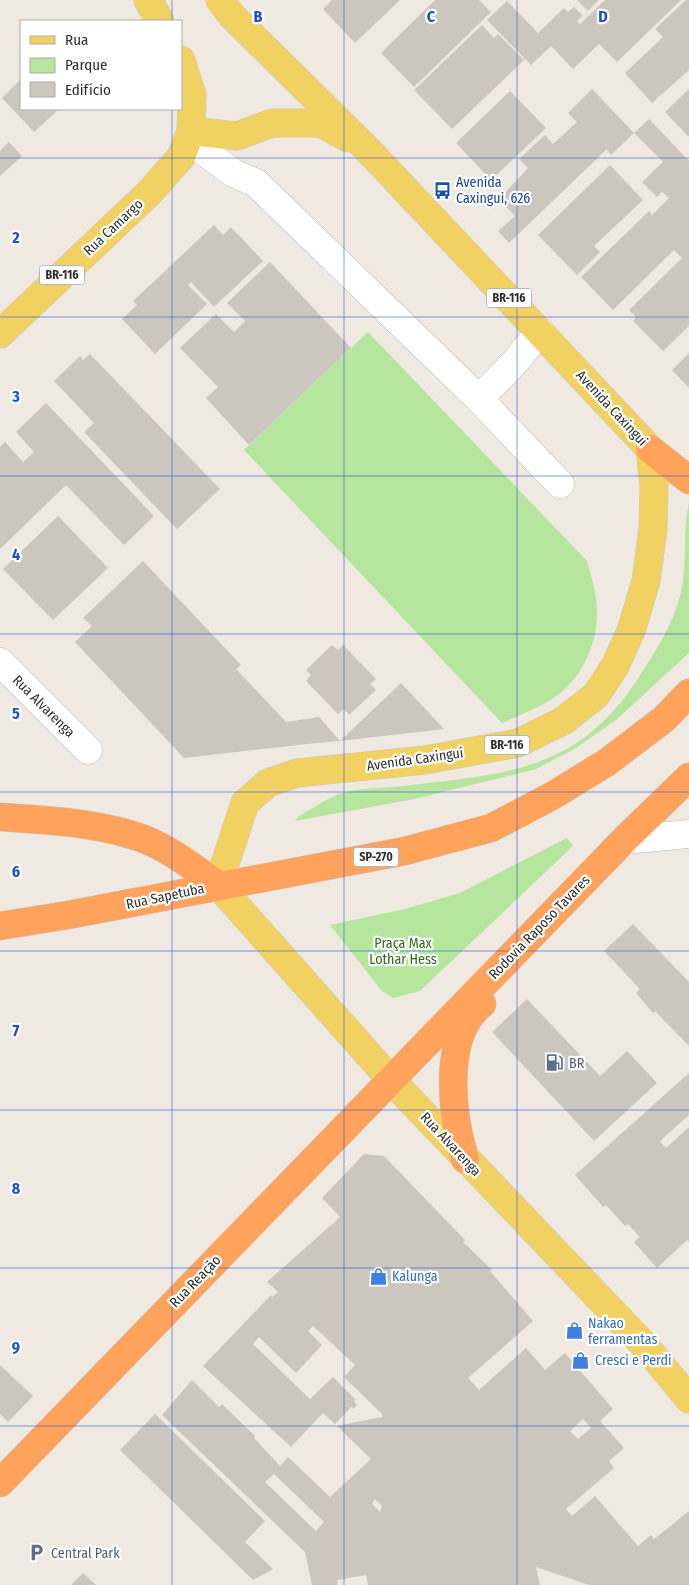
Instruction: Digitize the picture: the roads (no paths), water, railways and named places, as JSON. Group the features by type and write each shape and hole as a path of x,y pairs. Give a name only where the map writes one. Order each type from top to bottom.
{"highway":[{"path":"650,450 689,480"},
{"name":"SP-270","path":"218,885 405,851 491,828 552,796 606,763 664,719 689,693"},
{"name":"Rodovia Raposo Tavares","path":"391,1080 624,840 689,777"},
{"name":"Rua Sapetuba","path":"0,817 64,821 134,835 181,859 218,885"},
{"name":"Rua Sapetuba","path":"0,926 111,907 218,885"},
{"path":"465,1159 456,1131 453,1102 452,1085 457,1052 462,1034 473,1010 491,994 497,983 502,966"},
{"name":"Rua Reação","path":"0,1483 391,1080"}],"main road":[{"path":"148,0 159,20"},
{"name":"BR-116","path":"220,0 232,16 367,148"},
{"name":"BR-116","path":"182,63 192,95 190,136 236,136 272,123 321,123 367,148"},
{"name":"Rua Camargo","path":"0,334 149,193 181,157 190,136"},
{"name":"Avenida Caxingui","path":"218,885 245,803 268,783 297,773 425,760 518,743 563,721 596,695 615,666 631,631 646,581 653,529 654,486 650,450 367,148"},
{"name":"Rua Alvarenga","path":"218,885 391,1080 646,1347 689,1399"}],"street":[{"path":"190,136 234,173 256,183 479,399 560,484"},
{"path":"234,173 223,154 226,146 236,136"},
{"path":"479,399 516,361 540,331"},
{"name":"Rua Alvarenga","path":"0,662 88,750"},
{"path":"624,840 689,834"}],"place":[{"name":"Avenida Caxingui, 626","path":"442,190"},
{"name":"BR","path":"555,1063"},
{"name":"Kalunga","path":"378,1276"},
{"name":"Nakao ferramentas","path":"574,1331"},
{"name":"Cresci e Perdi","path":"581,1360"},
{"name":"Central Park","path":"37,1553"}],"park label":[{"name":"Praça Max Lothar Hess","path":"403,952"}]}
